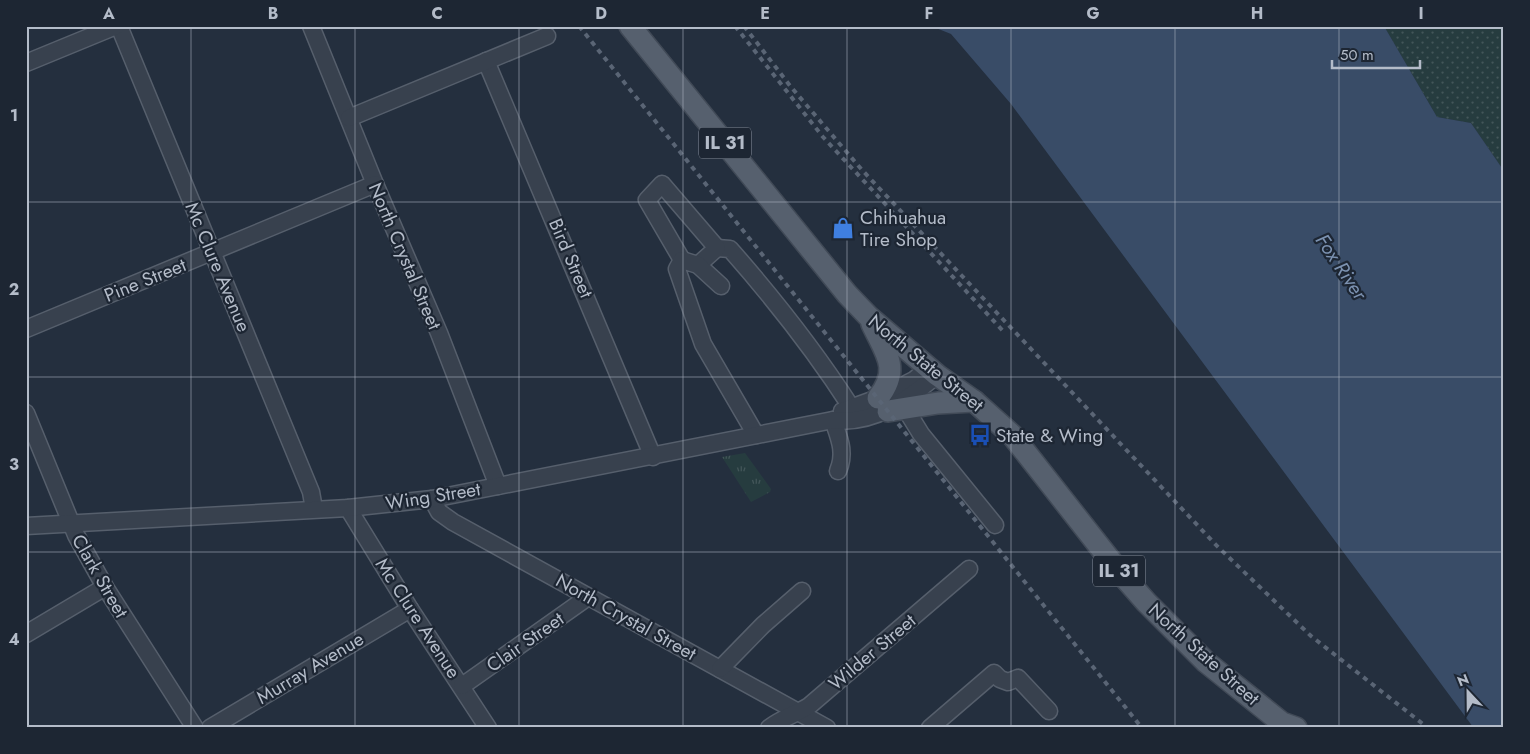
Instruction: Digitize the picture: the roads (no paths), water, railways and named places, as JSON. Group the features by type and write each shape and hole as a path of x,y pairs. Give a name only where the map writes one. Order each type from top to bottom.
{"main road":[{"name":"North State Street","path":"630,26 824,267 869,317 933,371 974,401 1012,435 1118,570 1166,624 1206,662 1288,726"},
{"path":"869,317 890,366 888,386 890,406 974,401"}],"street":[{"path":"26,63 117,26"},
{"name":"Mc Clure Avenue","path":"117,26 311,492 314,509"},
{"name":"North Crystal Street","path":"312,26 375,184 439,334 498,486"},
{"path":"349,118 547,36"},
{"name":"Bird Street","path":"486,61 653,457"},
{"name":"Pine Street","path":"26,329 375,184"},
{"path":"721,286 698,266 682,260 647,200 662,184 717,248 730,249 751,273 822,362 851,407"},
{"path":"698,266 717,248"},
{"path":"682,260 677,269 703,344 756,435"},
{"name":"Wing Street","path":"26,526 348,508 432,499 653,457 833,420 846,422 890,406 933,371"},
{"path":"890,406 921,434 995,525"},
{"name":"Wing Street","path":"833,420 844,409 851,407 890,406"},
{"name":"Clark Street","path":"26,413 70,523 105,587 195,728"},
{"path":"833,420 842,447 843,459 838,471"},
{"name":"North Crystal Street","path":"432,499 439,512 453,522 827,728"},
{"name":"Mc Clure Avenue","path":"348,508 410,609 488,728"},
{"name":"Wilder Street","path":"769,728 783,718 798,713 969,569"},
{"path":"26,634 105,587"},
{"path":"720,669 763,625 802,591"},
{"name":"Clair Street","path":"462,686 588,597"},
{"name":"Murray Avenue","path":"210,728 410,609"},
{"path":"930,728 994,672 1000,679 1008,682 1018,678 1049,711"}],"water":[{"name":"Fox River","path":"931,26 1384,26 1437,117 1471,123 1504,171 1504,728 1473,727 1011,104 951,34"}],"railway":[{"path":"579,26 1142,728"},
{"path":"735,26 823,137 1004,332"},
{"path":"744,26 791,87 862,170 1218,547 1311,636 1428,728"}],"place":[{"name":"Chihuahua Tire Shop","path":"843,228"},
{"name":"State & Wing","path":"980,435"}]}
